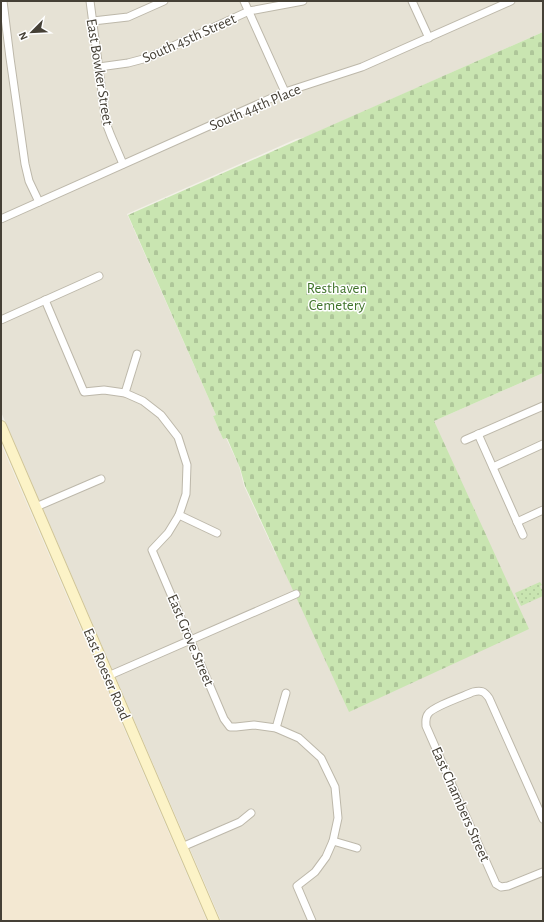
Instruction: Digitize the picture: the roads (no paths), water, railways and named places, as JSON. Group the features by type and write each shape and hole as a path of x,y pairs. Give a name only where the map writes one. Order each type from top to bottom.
{"street":[{"path":"3,1 6,58 25,164 29,181 40,202"},
{"name":"East Bowker Street","path":"90,1 106,123 123,164"},
{"path":"93,21 128,17 164,1"},
{"path":"244,1 285,92"},
{"name":"South 45th Street","path":"99,67 128,63 147,58 249,11 303,1"},
{"path":"412,1 429,38"},
{"name":"South 44th Place","path":"1,219 285,92 362,67 429,38 498,4 511,1"},
{"path":"1,320 99,276"},
{"name":"East Grove Street","path":"45,300 84,392 104,390 125,393 144,401 161,415 178,437 187,465 186,494 179,515 168,532 152,550 224,719 230,727 254,725 276,728 299,738 321,758 335,787 338,818 333,841 326,857 315,872 297,886 312,921"},
{"path":"125,393 137,354"},
{"path":"465,440 543,406"},
{"name":"East Roeser Road","path":"1,426 214,921"},
{"path":"478,434 523,535"},
{"path":"493,466 543,444"},
{"path":"36,507 101,478"},
{"path":"517,522 543,510"},
{"path":"179,515 217,533"},
{"path":"108,676 296,594"},
{"name":"East Chambers Street","path":"543,819 485,692 479,690 473,692 428,712 425,719 426,726 496,884 501,887 508,886 543,872"},
{"path":"276,728 286,692"},
{"path":"182,847 240,822 251,813"},
{"path":"333,841 357,848"}],"park label":[{"name":"Resthaven Cemetery","path":"337,296"}]}
